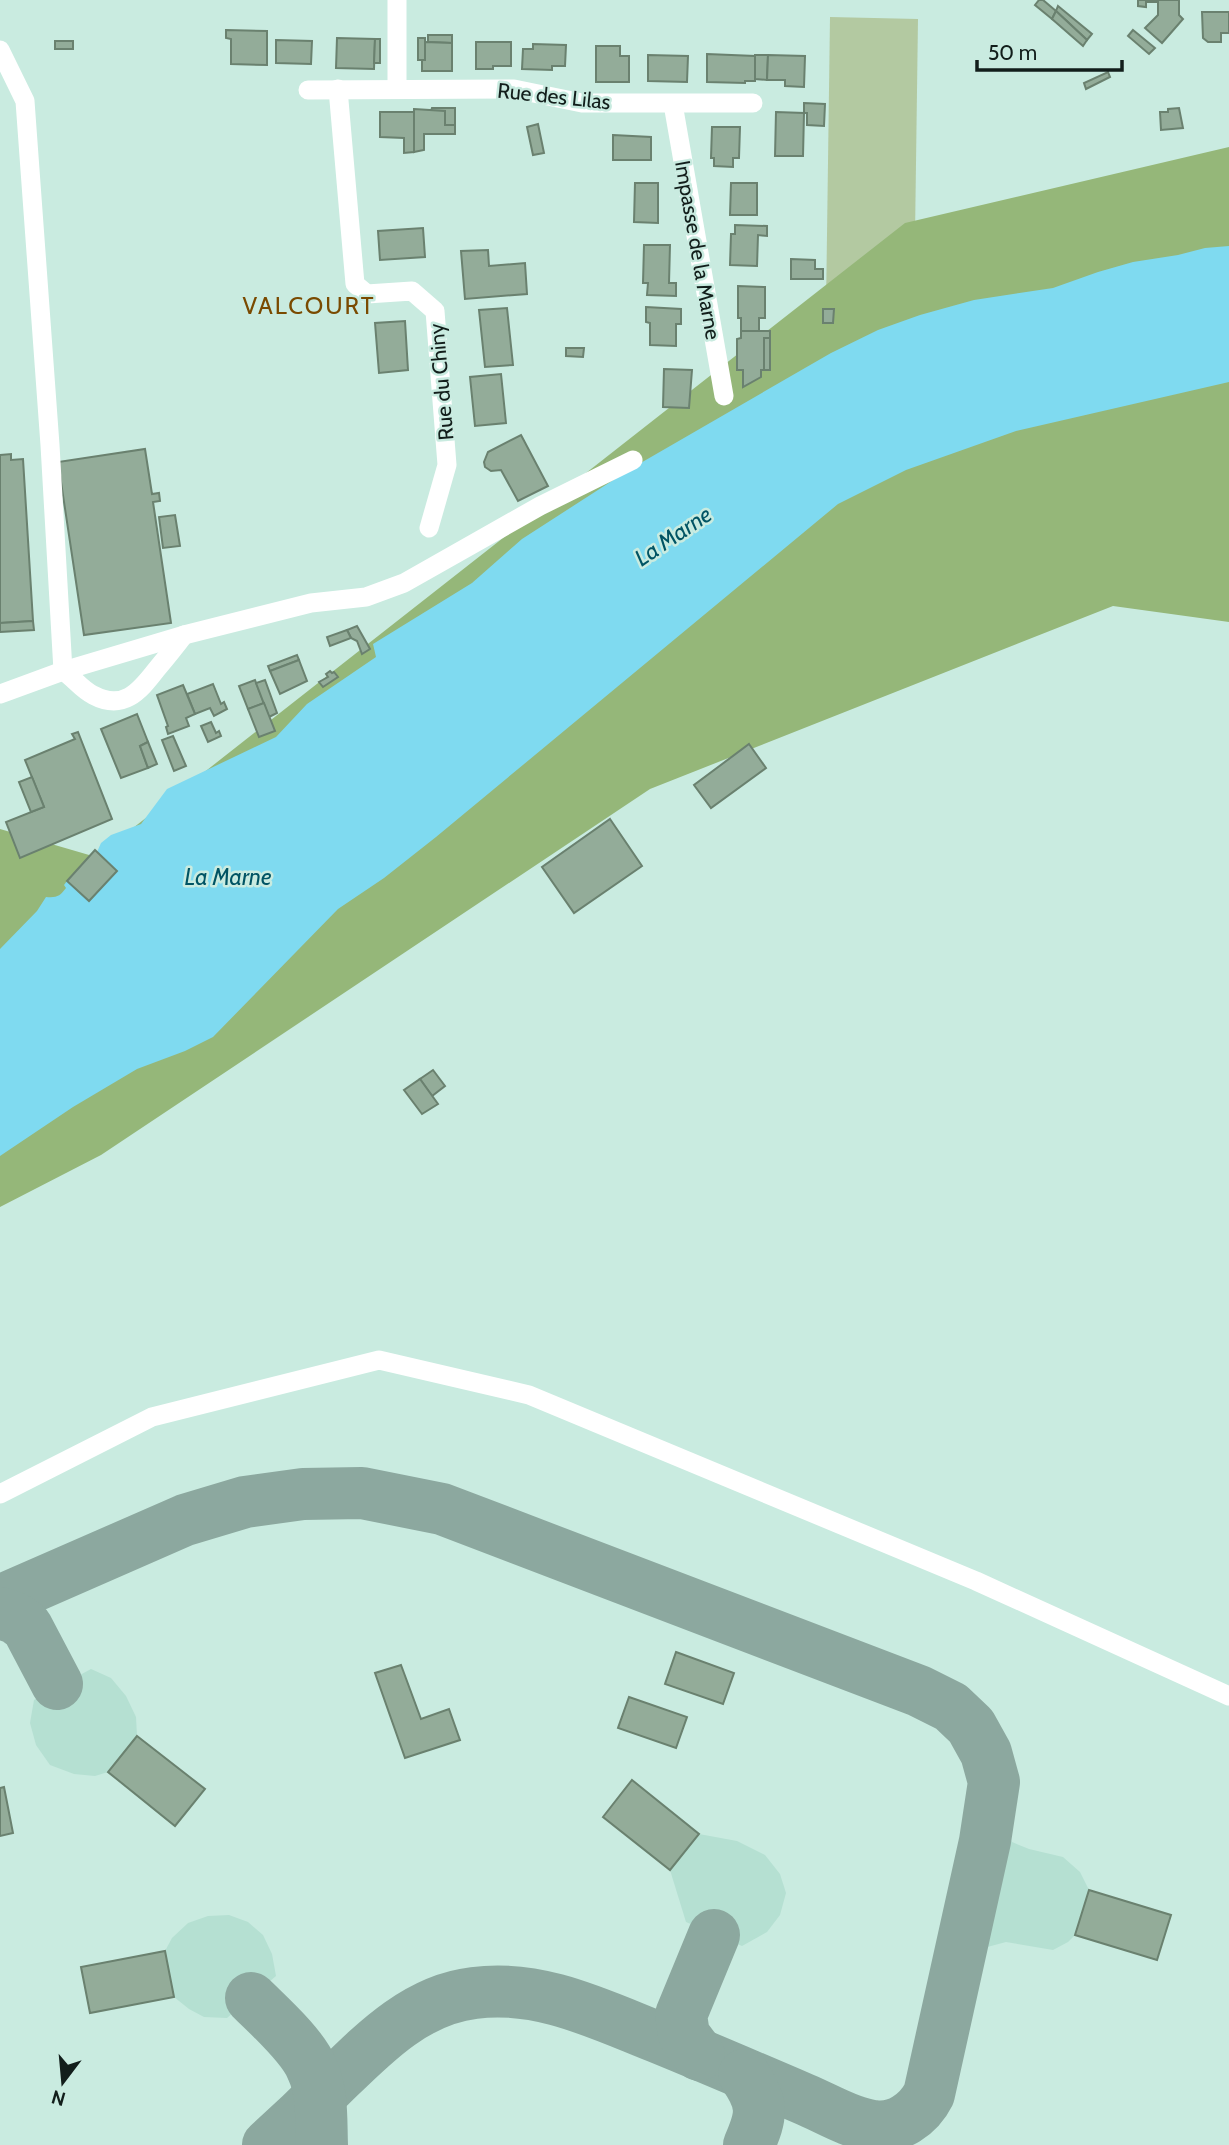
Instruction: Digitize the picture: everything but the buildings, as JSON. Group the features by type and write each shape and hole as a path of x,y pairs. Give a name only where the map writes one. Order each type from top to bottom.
{"street":[{"path":"397,0 397,89"},
{"path":"0,50 25,101 63,671"},
{"name":"Rue du Chiny","path":"338,89 355,284 367,294 412,291 435,310 447,465 429,528"},
{"name":"Rue des Lilas","path":"308,90 514,89 582,103 753,103"},
{"name":"Impasse de la Marne","path":"673,104 724,396"},
{"path":"0,694 63,671 184,635 311,603 366,597 404,583 540,506 634,460"},
{"path":"63,671 75,678 93,696 113,701 124,699 136,694 144,686 184,635"},
{"path":"0,1494 152,1417 379,1360 529,1395 976,1581 1229,1696"}],"shaded area":[{"path":"830,17 918,19 914,308 826,307"},
{"path":"91,1669 111,1678 126,1696 136,1717 137,1736 108,1772 95,1776 74,1774 50,1765 36,1745 30,1723 34,1700"},
{"path":"1002,1828 1012,1842 1063,1857 1080,1872 1089,1890 1075,1935 1053,1950 1006,1942 976,1950"},
{"path":"699,1834 737,1841 765,1855 780,1874 786,1893 780,1915 767,1932 742,1946 686,1922 670,1870"},
{"path":"229,1915 248,1922 263,1935 272,1954 276,1976 227,2018 204,2017 174,1997 165,1951 172,1938 188,1923 208,1916"}],"green space":[{"path":"1229,147 1229,622 1113,606 650,789 101,1155 0,1207 0,829 96,857 905,223"}],"water":[{"name":"La Marne","path":"1229,246 1229,382 1016,431 906,470 838,504 436,837 384,878 338,909 213,1037 137,1069 73,1107 0,1156 0,949 37,911 46,897 56,897 62,893 67,881 90,901 117,871 97,852 101,843 111,835 141,824 167,789 276,737 307,704 376,657 373,644 472,583 522,539 632,468 831,353 878,330 974,300 1053,288 1133,262"}],"taxiway":[{"path":"0,1601 185,1520 245,1502 303,1494 362,1493 442,1509 919,1691 951,1707 971,1726 986,1753 994,1782 985,1841 929,2094 913,2114 899,2123 882,2127 855,2122 591,2011 545,1997 498,1991 452,1997 432,2005 395,2027 268,2145"},
{"path":"0,1613 15,1618 27,1627 57,1684"},
{"path":"699,2055 684,2035 681,2015 714,1935"},
{"path":"251,1998 276,2022 308,2060 320,2097 322,2145"},
{"path":"744,2075 755,2094 759,2110 757,2125 749,2145"}],"district":[{"name":"VALCOURT","path":"309,305"}]}
